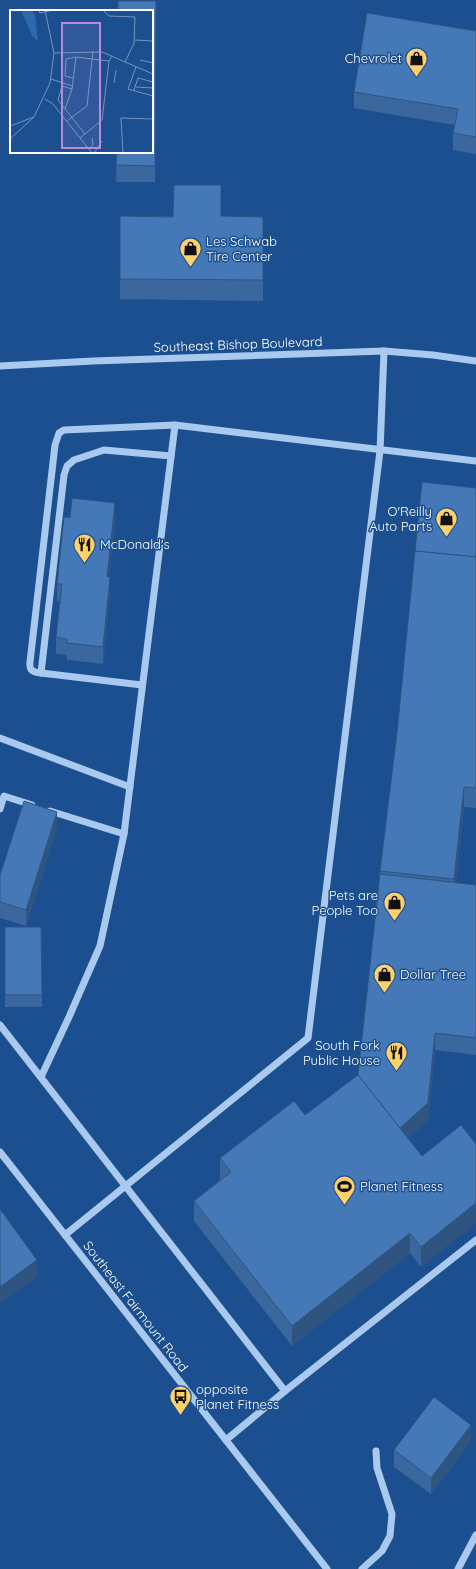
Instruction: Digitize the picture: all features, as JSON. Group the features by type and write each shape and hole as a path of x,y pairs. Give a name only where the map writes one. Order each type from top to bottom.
{"street":[{"name":"Southeast Bishop Boulevard","path":"0,366 116,360 384,351 433,355 476,361"},
{"path":"66,1235 308,1038 380,451 384,351"},
{"path":"41,1078 100,946 124,834 175,425"},
{"path":"142,685 33,672 31,669 30,662 55,445 59,433 64,430 175,425 476,462"},
{"path":"41,673 64,475 67,466 74,460 104,450 171,456"},
{"path":"0,738 130,787"},
{"path":"0,810 4,796 124,834"},
{"path":"0,1025 286,1391"},
{"name":"Southeast Fairmount Road","path":"0,1152 327,1569"},
{"path":"226,1440 476,1240"},
{"path":"362,1569 382,1551 390,1536 392,1514 377,1468 376,1452"},
{"path":"458,1569 476,1535"}],"building":[{"path":"118,1 156,1 155,166 116,165 117,153 153,153 153,10 118,10"},
{"name":"Chevrolet","path":"367,13 476,31 476,137 453,133 458,109 354,92"},
{"name":"Les Schwab Tire Center","path":"174,185 221,185 221,216 263,217 263,280 120,279 120,216 173,217"},
{"name":"O'Reilly Auto Parts","path":"422,482 476,488 476,557 415,551"},
{"name":"McDonald's","path":"72,498 115,503 107,577 110,577 103,647 67,643 67,639 56,637 62,584 57,584 64,517 70,518"},
{"path":"415,551 476,557 476,788 464,787 454,879 380,871 397,733"},
{"path":"24,801 57,812 26,910 0,902 0,875"},
{"path":"380,874 476,885 476,1038 435,1033 428,1103 400,1128 358,1075"},
{"path":"5,927 41,927 42,995 5,995"},
{"name":"Planet Fitness","path":"358,1075 422,1156 461,1125 476,1144 476,1203 421,1247 410,1233 292,1326 194,1201 231,1172 220,1158 294,1101 305,1115"},
{"path":"0,1209 37,1260 0,1287"},
{"path":"434,1397 471,1425 431,1478 394,1450"}],"place":[{"name":"Chevrolet","path":"417,78"},
{"name":"Les Schwab Tire Center","path":"191,268"},
{"name":"O'Reilly Auto Parts","path":"447,538"},
{"name":"McDonald's","path":"85,564"},
{"name":"Pets are People Too","path":"394,922"},
{"name":"Dollar Tree","path":"384,994"},
{"name":"South Fork Public House","path":"396,1072"},
{"name":"Planet Fitness","path":"344,1206"},
{"name":"opposite Planet Fitness","path":"181,1416"}]}
